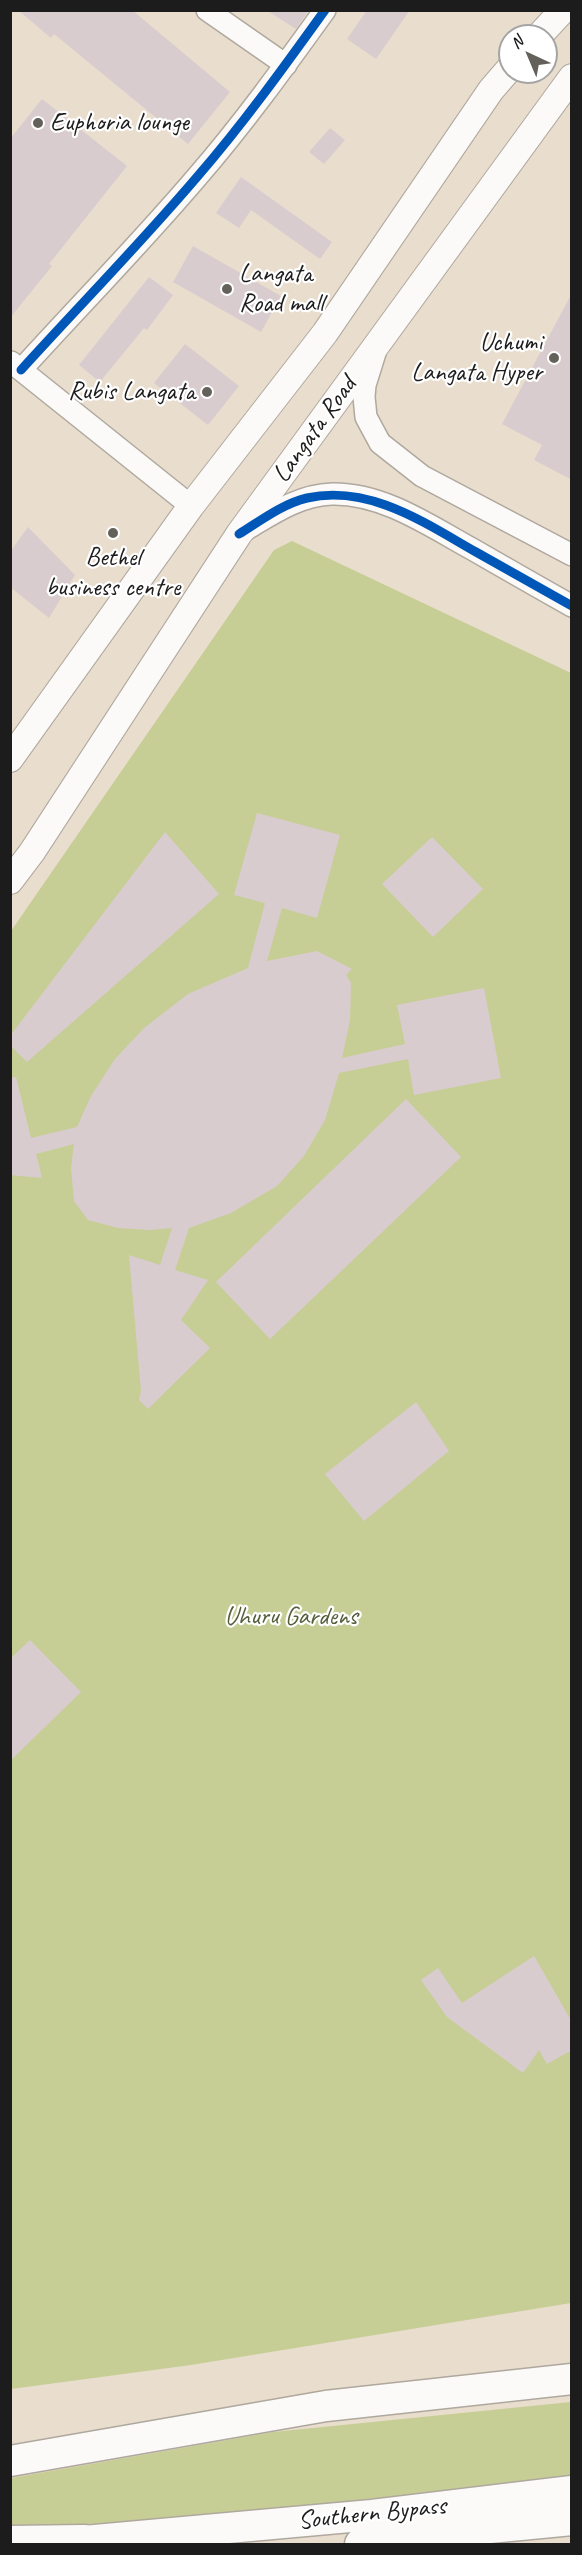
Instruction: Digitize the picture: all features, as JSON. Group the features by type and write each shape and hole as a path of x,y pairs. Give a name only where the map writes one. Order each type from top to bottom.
{"highway":[{"path":"10,2461 326,2406 572,2379"},
{"name":"Southern Bypass","path":"64,2544 372,2515 572,2491"},
{"name":"Southern Bypass","path":"360,2544 438,2533 572,2520"},
{"path":"10,2541 95,2540"}],"main road":[{"path":"550,24 563,10"},
{"name":"Langata Road","path":"10,880 32,852 239,534 572,77"},
{"name":"Langata Road","path":"10,759 191,506 325,333 498,82"}],"street":[{"path":"207,10 286,65"},
{"path":"191,506 16,366 134,249 197,177 254,109 325,10"},
{"path":"376,347 365,385 366,417 380,443 422,476 572,555"},
{"path":"239,534 276,511 306,498 332,495 360,497 407,513 572,606"}],"green space":[{"name":"Uhuru Gardens","path":"292,541 571,673 571,2303 191,2365 11,2389 11,931 274,550"},
{"path":"571,2402 571,2483 94,2530 20,2525 11,2527 11,2478 273,2432"}],"building":[{"path":"18,10 132,10 230,92 188,144 54,34 51,38"},
{"path":"266,10 309,10 296,29"},
{"path":"367,10 410,10 376,59 347,39"},
{"path":"42,99 127,166 49,264 52,266 10,318 10,139"},
{"path":"330,128 345,140 324,164 309,152"},
{"path":"241,177 332,242 320,259 251,210 239,228 216,213"},
{"name":"Langata Road mall","path":"193,246 281,296 261,332 173,282"},
{"path":"149,277 173,295 147,330 144,328 100,382 79,365"},
{"name":"Uchumi Langata Hyper","path":"572,293 572,480 534,460 542,445 502,424"},
{"path":"185,344 239,386 208,425 154,383"},
{"path":"28,527 75,575 49,618 10,587 10,552"},
{"path":"257,813 340,835 317,918 282,908 267,961 317,951 352,969 346,975 351,983 350,1020 342,1058 405,1044 397,1005 484,988 501,1078 414,1095 408,1059 339,1073 325,1120 304,1156 277,1186 231,1213 189,1228 175,1270 208,1280 181,1320 210,1348 148,1409 139,1400 141,1391 129,1255 160,1265 172,1228 150,1230 118,1228 88,1220 74,1201 71,1168 74,1144 36,1154 42,1178 10,1175 10,1078 16,1077 31,1138 77,1127 91,1096 115,1059 144,1028 188,994 248,968 265,903 234,895"},
{"path":"165,832 219,894 27,1062 10,1045 10,1036"},
{"path":"432,837 483,889 433,937 382,884"},
{"path":"406,1099 461,1157 270,1339 216,1282"},
{"path":"416,1402 449,1451 364,1521 325,1474"},
{"path":"30,1640 81,1692 10,1761 10,1659"},
{"path":"534,1956 572,2022 572,2050 547,2064 539,2050 523,2073 447,2017 421,1980 438,1968 462,2003"}],"cycle path":[{"path":"21,370 154,226 214,157 325,10"},
{"path":"239,534 289,504 307,498 330,495 352,496 374,501 416,518 572,606"}],"place":[{"name":"Euphoria lounge","path":"38,123"},
{"name":"Langata Road mall","path":"227,289"},
{"name":"Uchumi Langata Hyper","path":"554,358"},
{"name":"Rubis Langata","path":"207,392"},
{"name":"Bethel business centre","path":"113,533"}]}
